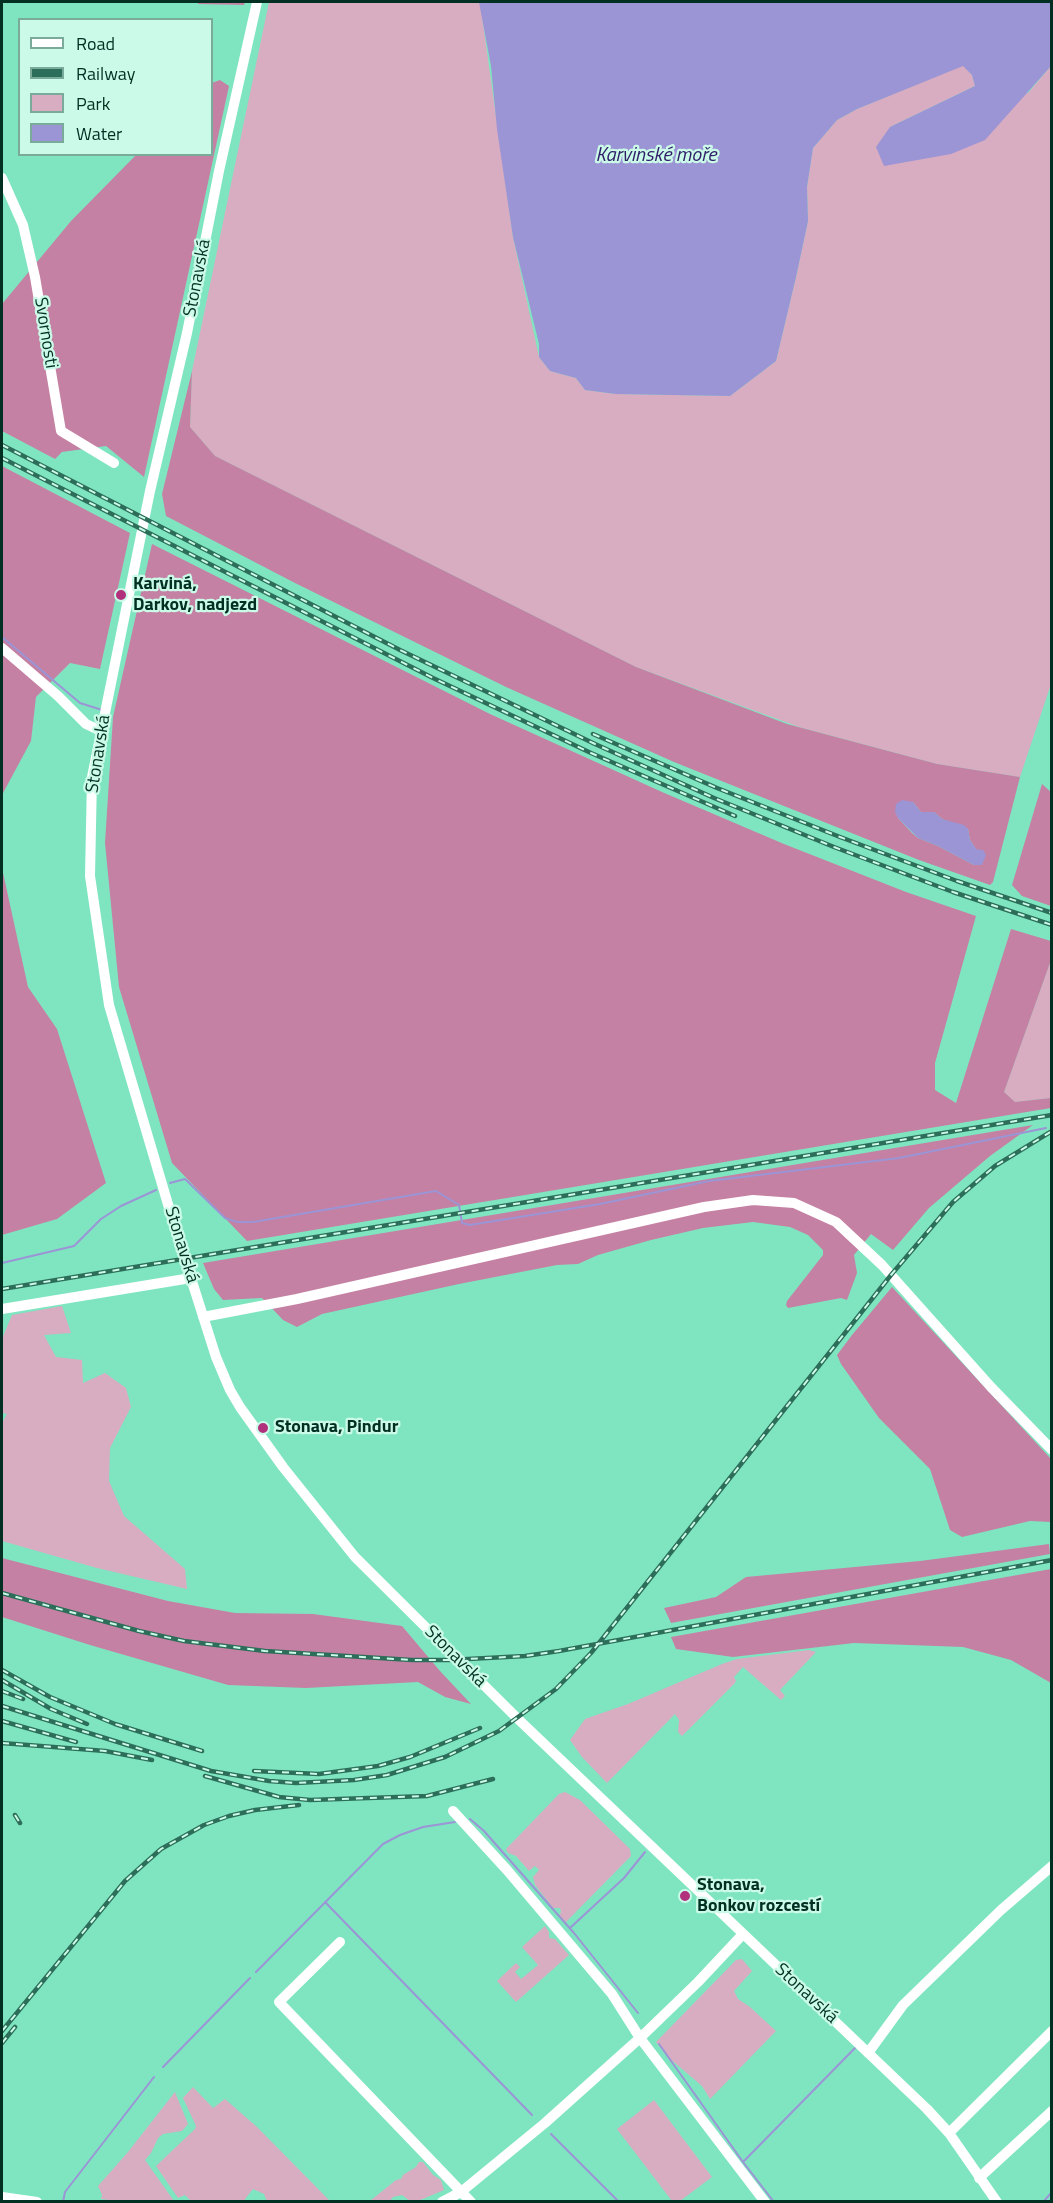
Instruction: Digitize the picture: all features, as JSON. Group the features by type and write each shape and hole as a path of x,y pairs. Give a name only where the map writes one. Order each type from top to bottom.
{"street":[{"name":"Stonavská","path":"257,2 219,171 187,333 150,491 92,777 90,876 107,993 119,1044 203,1317 230,1389 240,1407 283,1467 355,1557 518,1719 927,2109 949,2133 996,2202"},
{"name":"Svornosti","path":"2,178 23,225 35,277 61,431 114,463"},
{"path":"2,648 58,696 86,724 102,731"},
{"path":"203,1317 297,1299 705,1207 753,1200 794,1203 836,1222 882,1265 991,1387 1052,1450"},
{"path":"2,1309 191,1278"},
{"path":"453,1810 612,1994 640,2038 765,2202"},
{"path":"868,2053 903,2005 1001,1910 1052,1866"},
{"path":"442,2202 467,2199 544,2123 640,2038 698,1982 743,1934"},
{"path":"340,1942 279,2002 467,2199"},
{"path":"949,2133 1052,2031"},
{"path":"980,2178 1052,2111"},
{"path":"2,2197 37,2202"}],"green space":[{"path":"269,2 480,2 513,237 539,357 550,371 576,378 585,390 616,394 730,396 776,361 808,221 807,187 813,148 837,120 857,109 963,65 972,75 975,86 890,127 1028,93 1051,66 1052,681 1020,777 937,764 799,727 636,667 215,456 190,427 192,371"},
{"path":"1051,960 1051,1098 1015,1102 1004,1092"},
{"path":"62,1306 71,1333 44,1335 56,1357 82,1360 83,1383 105,1373 126,1388 131,1407 110,1448 109,1481 124,1516 185,1569 187,1589 97,1568 2,1541 2,1423 7,1414 2,1413 2,1339 12,1315"},
{"path":"809,1650 816,1652 780,1690 785,1696 781,1700 743,1667 734,1677 736,1681 734,1684 682,1736 678,1732 679,1720 675,1714 607,1783 582,1757 570,1740 585,1719 628,1704 722,1664 737,1659"},
{"path":"565,1792 580,1800 630,1849 631,1856 566,1922 559,1916 560,1908 553,1908 535,1885 533,1877 539,1870 535,1866 529,1871 516,1856 508,1853 506,1849 559,1794"},
{"path":"545,1926 549,1932 549,1938 555,1939 569,1955 516,2002 497,1981 516,1963 520,1967 515,1972 521,1979 538,1965 522,1947"},
{"path":"742,1959 752,1971 734,1991 738,1999 776,2031 710,2099 702,2086 669,2058 656,2042 736,1960"},
{"path":"193,2087 213,2108 225,2099 257,2127 330,2201 267,2201 264,2194 253,2189 245,2199 246,2201 191,2201 185,2195 178,2198 156,2166 195,2129 196,2126 183,2098"},
{"path":"175,2092 188,2124 182,2131 163,2134 158,2138 145,2160 174,2201 124,2202 101,2199 102,2195 98,2186"},
{"path":"654,2100 712,2177 680,2201 672,2201 617,2129"},
{"path":"419,2162 423,2162 433,2175 441,2180 444,2190 418,2201 410,2201 402,2195 393,2197 390,2201 370,2201 396,2180 401,2179"}],"shaded area":[{"path":"198,2 245,2 244,5 198,4"},
{"path":"220,80 229,86 144,477 106,446 62,452 55,459 2,431 2,304 71,221 135,156 213,156 213,83"},
{"path":"192,371 190,427 215,456 636,667 787,724 937,764 1020,777 993,882 990,885 919,860 674,762 506,687 295,583 166,516 162,494","holes":["913,802 921,812 934,812 942,819 968,829 970,840 976,849 974,865 918,838 898,818"]},
{"path":"2,466 130,533 100,669 70,663 36,697 31,741 2,795"},
{"path":"152,544 490,714 662,792 784,844 906,892 976,916 935,1063 935,1090 956,1103 1011,929 1051,941 1051,960 1004,1092 1015,1102 1051,1098 1051,1108 247,1241 172,1163 119,987 105,843 113,717"},
{"path":"1042,784 1051,792 1051,906 1022,896 1012,885"},
{"path":"2,868 28,987 57,1029 106,1183 57,1219 2,1235"},
{"path":"1033,1125 990,1156 929,1208 893,1250 871,1234 854,1255 857,1273 847,1300 841,1298 788,1308 787,1301 823,1255 823,1250 808,1235 790,1227 753,1222 703,1228 598,1255 578,1264 557,1265 459,1284 322,1314 297,1327 283,1320 262,1298 223,1300 214,1289 203,1263"},
{"path":"892,1287 1051,1459 1051,1522 1030,1521 962,1537 950,1530 930,1469 879,1418 837,1355"},
{"path":"1049,1544 1050,1554 671,1623 664,1608 716,1597 746,1577 920,1561"},
{"path":"2,1558 168,1601 235,1613 313,1614 402,1626 471,1704 445,1697 418,1682 306,1688 228,1685 90,1645 2,1617"},
{"path":"1051,1569 1051,1683 1011,1660 963,1647 854,1643 733,1657 676,1649 671,1637"}],"water":[{"name":"Karvinské moře","path":"479,2 1051,2 1051,66 985,140 951,154 884,166 876,147 890,127 975,86 972,75 963,66 857,109 837,120 813,148 807,187 808,221 776,361 730,396 616,394 585,390 576,378 550,371 539,357 539,344 513,237 497,129 491,66"},
{"path":"902,800 913,802 921,812 934,812 942,819 964,825 976,849 983,850 986,855 982,865 974,865 918,838 895,812 896,804"}],"waterway":[{"path":"2,637 80,703 102,710"},
{"path":"170,1183 185,1179 225,1218 237,1222 253,1222 436,1191 459,1205 462,1223 470,1225 600,1204 709,1181 899,1158 1046,1128"},
{"path":"2,1263 74,1246 101,1219 121,1206 156,1190"},
{"path":"470,1819 484,1831 574,1933 638,2013"},
{"path":"256,1972 383,1844 423,1827 455,1822"},
{"path":"570,1928 624,1878 645,1852"},
{"path":"325,1902 532,2115"},
{"path":"163,2067 250,1978"},
{"path":"659,2044 774,2202"},
{"path":"744,2161 855,2048"},
{"path":"63,2202 65,2192 154,2077"},
{"path":"551,2134 619,2202"},
{"path":"1043,2202 1052,2192"}],"railway":[{"path":"2,445 400,650 595,744 714,798 834,847 953,892 1052,925"},
{"path":"2,458 433,678 591,753 735,816"},
{"path":"593,734 717,788 840,837 957,881 1052,913"},
{"path":"2,1289 1052,1115"},
{"path":"2,1706 211,1771 296,1783 354,1780 387,1775 445,1757 499,1731 556,1689 591,1653 891,1275 953,1202 995,1166 1052,1131"},
{"path":"2,1593 139,1631 184,1641 265,1651 412,1660 449,1660 525,1656 559,1651 1052,1560"},
{"path":"2,1670 50,1697 115,1724 202,1751"},
{"path":"2,1680 51,1709 87,1724"},
{"path":"2,1691 23,1699"},
{"path":"2,1721 76,1742"},
{"path":"254,1771 319,1774 378,1766 410,1757 480,1728"},
{"path":"2,1743 105,1751 152,1760"},
{"path":"205,1776 279,1797 310,1800 427,1796 493,1779"},
{"path":"2,2031 125,1881 161,1849 204,1825 229,1816 255,1810 299,1805"},
{"path":"15,1815 20,1823"},
{"path":"2,2043 15,2027"}],"place":[{"name":"Karviná, Darkov, nadjezd","path":"121,595"},
{"name":"Stonava, Pindur","path":"263,1428"},
{"name":"Stonava, Bonkov rozcestí","path":"685,1896"}]}
